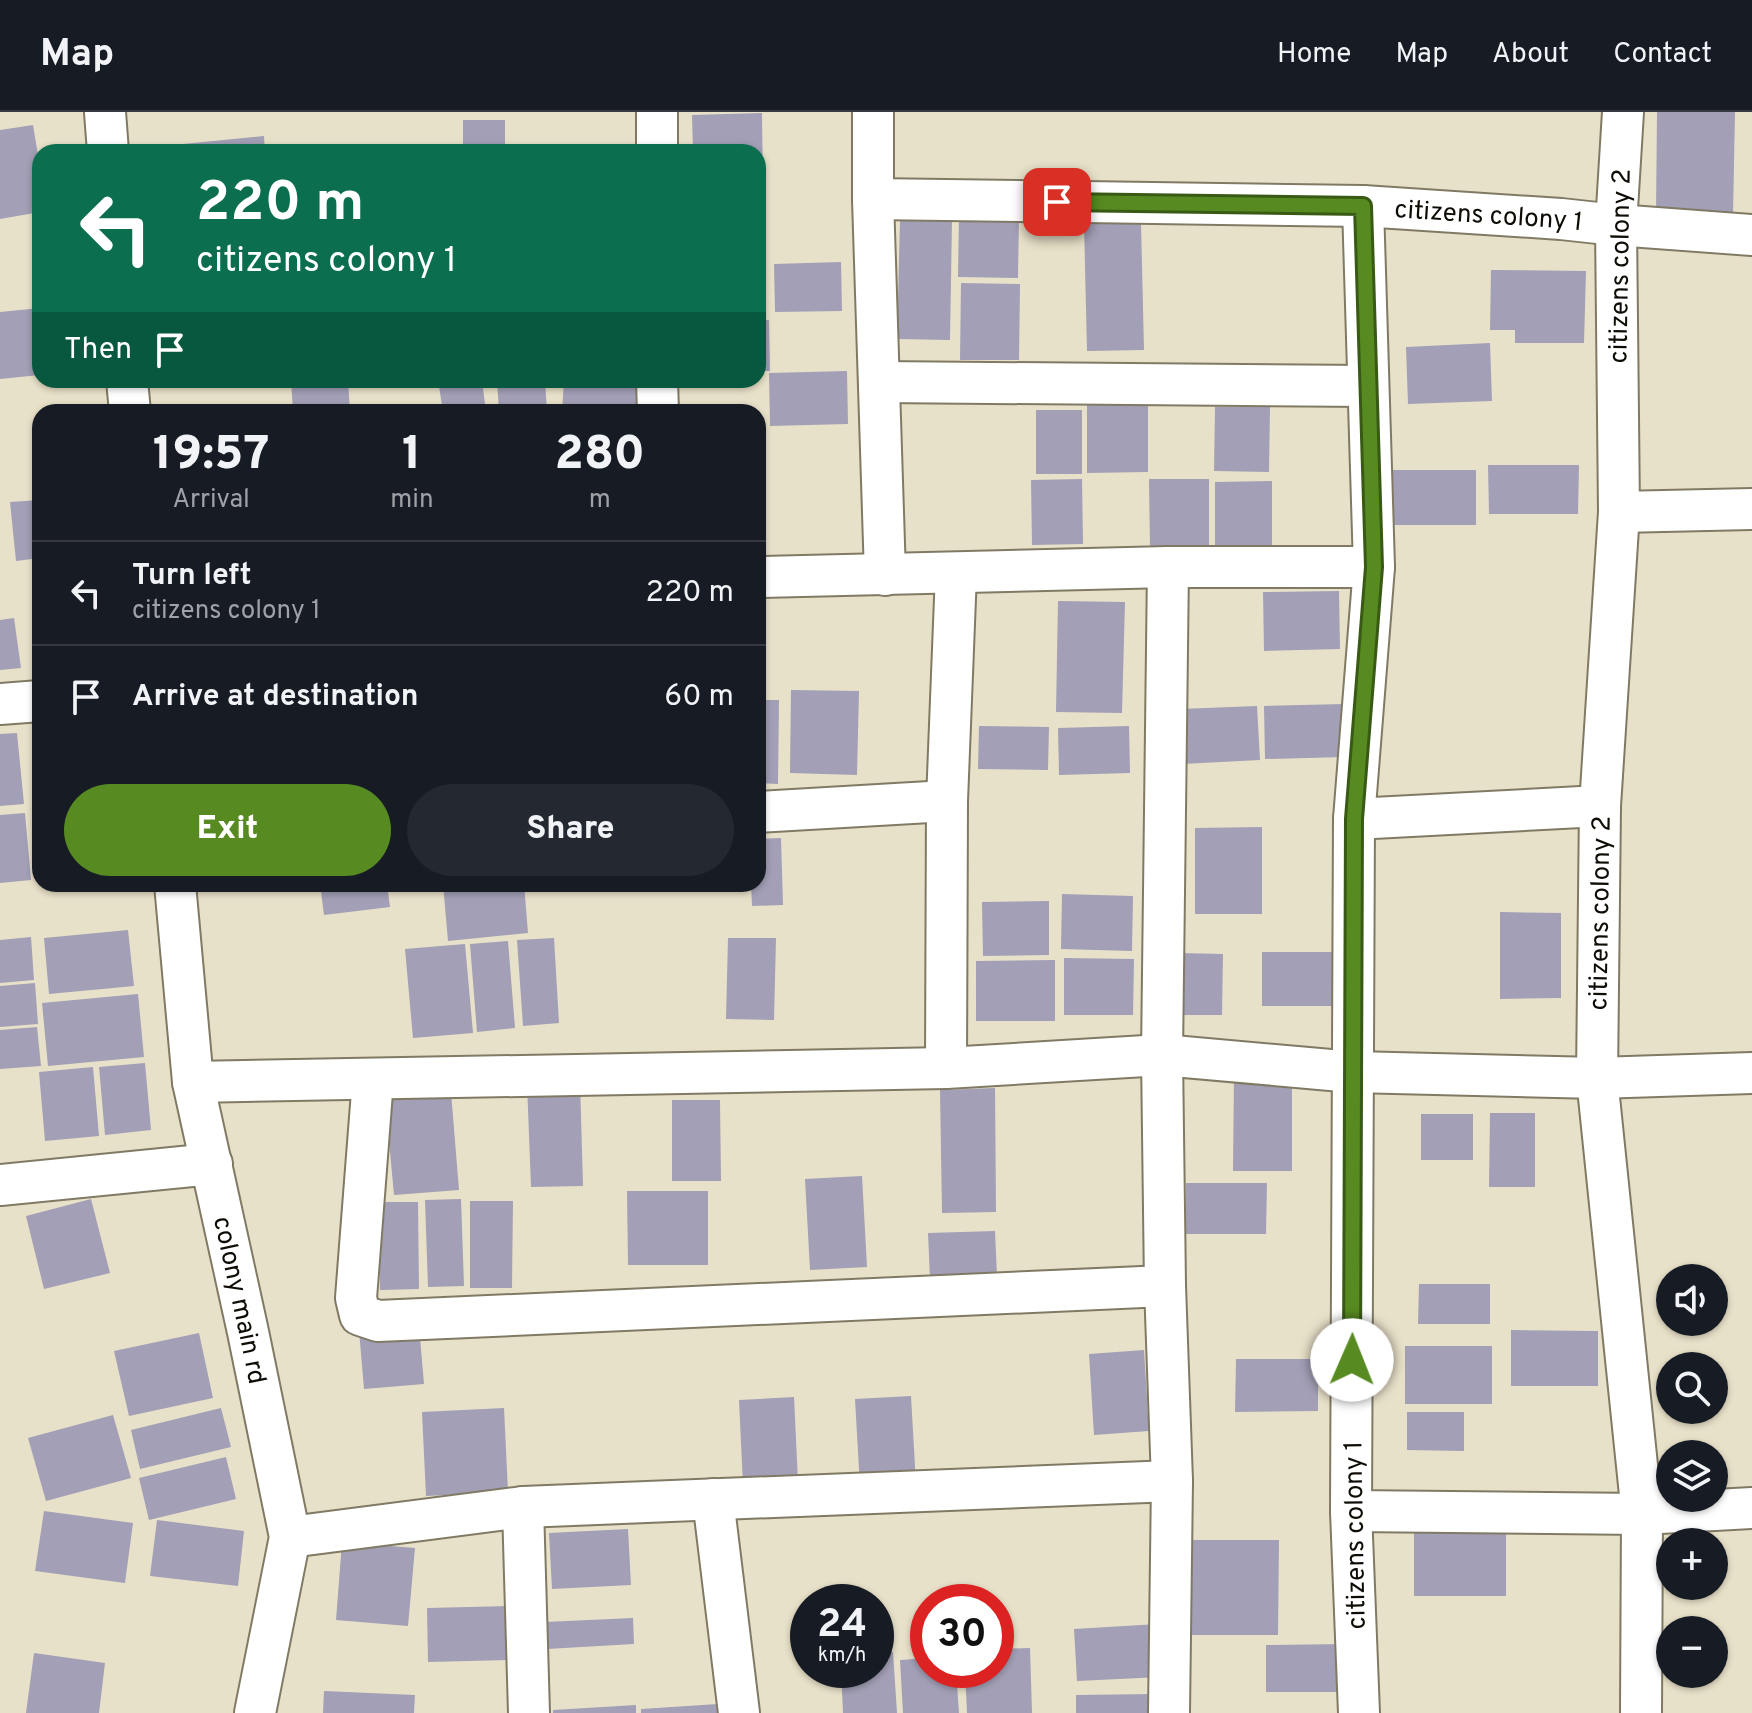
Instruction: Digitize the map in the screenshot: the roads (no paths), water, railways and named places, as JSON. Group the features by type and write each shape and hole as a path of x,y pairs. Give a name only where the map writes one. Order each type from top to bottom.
{"street":[{"path":"105,112 107,144"},
{"path":"657,112 657,144"},
{"path":"873,112 885,575"},
{"name":"citizens colony 2","path":"1623,112 1616,225 1619,512 1600,806 1597,1078 1642,1514 1641,1713"},
{"name":"citizens colony 1","path":"873,199 1363,206 1752,235"},
{"name":"citizens colony 1","path":"1359,1713 1351,1511 1354,819 1374,567 1363,206"},
{"path":"879,382 1368,386"},
{"path":"1619,512 1752,509"},
{"path":"766,577 1168,567 1374,567"},
{"path":"1168,567 1162,1055 1165,1286 1172,1481 1169,1713"},
{"path":"946,1068 947,801 956,573"},
{"path":"0,704 32,702"},
{"path":"766,812 947,801"},
{"path":"1354,819 1600,806"},
{"name":"colony main rd","path":"176,892 193,1082 290,1537 255,1713"},
{"path":"193,1082 946,1068 1162,1055 1353,1072 1597,1078 1752,1073"},
{"path":"373,1079 356,1298 360,1315 378,1321 1165,1286"},
{"path":"0,1185 212,1164"},
{"path":"290,1537 523,1507 1172,1481"},
{"path":"713,1499 739,1713"},
{"path":"523,1507 529,1713"},
{"path":"1351,1511 1642,1514 1752,1508"}]}
